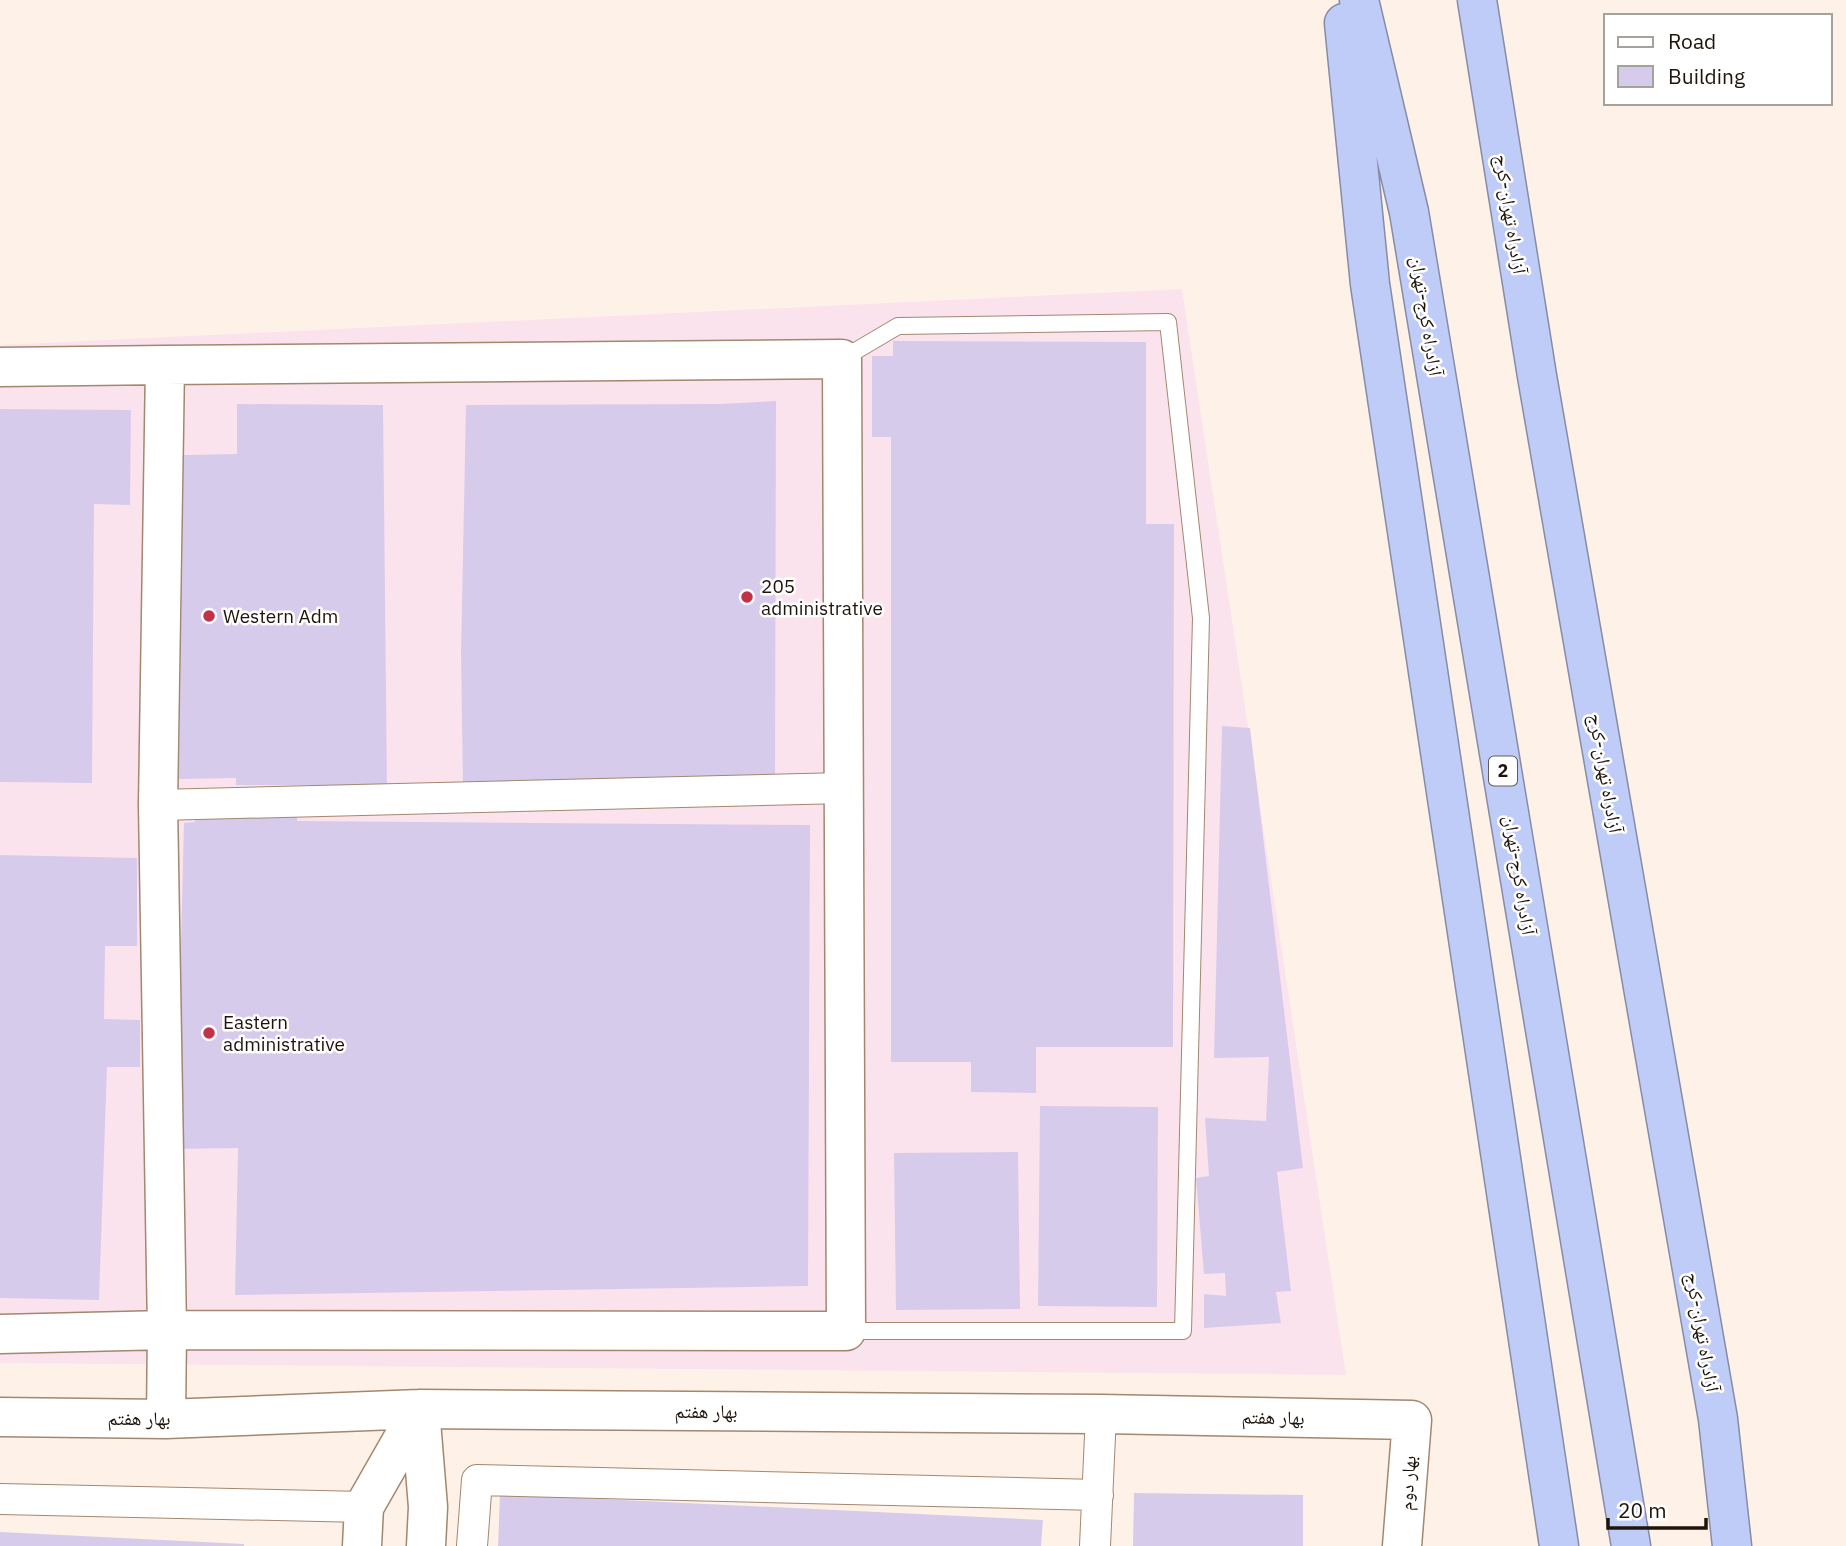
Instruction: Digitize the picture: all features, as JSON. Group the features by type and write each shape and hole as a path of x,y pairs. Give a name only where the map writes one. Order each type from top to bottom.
{"highway":[{"path":"1342,0 1370,284 1559,1546"},
{"name":"آزادراه کرج-تهران","path":"1359,0 1409,212 1631,1546"},
{"name":"آزادراه تهران-کرج","path":"1477,0 1537,376 1718,1419 1732,1546"},
{"path":"1718,1419 1750,1546"}],"street":[{"path":"0,367 842,359 846,1331 167,1330 0,1334"},
{"path":"165,365 158,805 167,1330 166,1419"},
{"path":"158,805 844,788"},
{"path":"362,1546 363,1507 420,1409"},
{"path":"420,1409 428,1507 426,1546"},
{"name":"بهار هفتم","path":"0,1417 166,1419 420,1409 1101,1414 1412,1420"},
{"path":"1096,1546 1101,1414"},
{"name":"بهار دوم","path":"1402,1546 1412,1420"},
{"path":"472,1546 477,1480 1098,1495"},
{"path":"0,1499 363,1507"}],"lane":[{"path":"842,359 898,326 1168,322 1201,618 1183,1331 846,1331"}],"shaded area":[{"path":"1182,289 1346,1375 0,1363 0,345"}],"building":[{"path":"893,341 1146,342 1146,524 1174,524 1173,1047 1036,1047 1036,1093 971,1092 971,1062 891,1062 891,437 872,437 872,356 893,356"},
{"path":"776,401 775,790 463,789 461,654 466,405 720,404"},
{"path":"237,404 383,405 387,786 236,785 236,778 179,779 184,455 237,454"},
{"path":"0,409 131,410 130,505 94,504 92,783 0,782"},
{"path":"1222,726 1250,728 1303,1168 1277,1172 1291,1291 1276,1292 1281,1323 1204,1328 1204,1294 1226,1296 1225,1273 1204,1274 1196,1178 1209,1176 1205,1118 1266,1121 1269,1057 1214,1058"},
{"path":"195,800 297,801 297,821 810,825 808,1286 235,1295 238,1148 176,1149 184,823 195,822"},
{"path":"0,855 137,858 137,946 105,946 104,1019 140,1020 140,1067 107,1067 99,1300 0,1298"},
{"path":"1040,1106 1158,1107 1157,1307 1038,1306"},
{"path":"1018,1152 1020,1309 896,1310 894,1153"},
{"path":"1134,1493 1303,1495 1303,1546 1133,1546"},
{"path":"500,1494 1043,1520 1041,1546 498,1546"},
{"path":"0,1532 244,1544 244,1546 0,1546"}],"place":[{"name":"205 administrative","path":"747,597"},
{"name":"Western Adm","path":"209,616"},
{"name":"Eastern administrative","path":"209,1033"}]}
